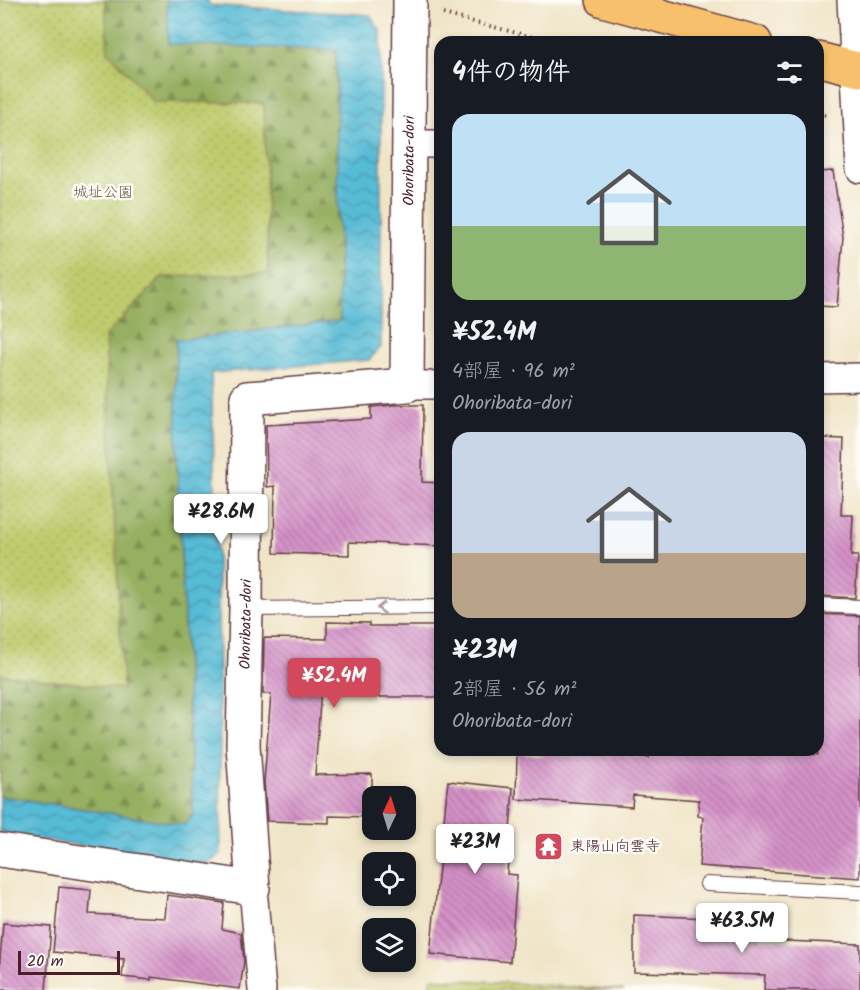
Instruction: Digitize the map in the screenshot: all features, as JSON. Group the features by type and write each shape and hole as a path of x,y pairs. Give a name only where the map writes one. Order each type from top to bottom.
{"main road":[{"path":"603,0 733,36"},
{"path":"824,61 858,70"}],"street":[{"path":"851,0 858,70 860,169"},
{"name":"Ohoribata-dori","path":"253,888 243,745 247,398 407,386 424,144 410,3"},
{"path":"824,378 860,377"},
{"path":"407,386 434,385"},
{"path":"0,850 253,888 262,990"}],"lane":[{"path":"824,605 860,607"},
{"path":"246,609 434,608"},
{"path":"707,884 860,892"}],"path":[{"path":"410,3 530,36"}],"green space":[{"name":"城址公園","path":"0,0 105,0 108,51 153,102 264,103 268,273 162,277 105,337 123,689 0,674"},
{"path":"105,0 167,0 169,44 336,49 340,321 176,341 177,461 193,814 185,826 0,796 0,674 123,689 104,337 162,277 268,272 264,103 153,102 107,51"},
{"path":"432,978 620,990 430,990"}],"water":[{"path":"167,0 208,0 209,5 370,15 381,32 381,347 369,360 211,373 218,581 221,853 207,865 0,833 0,796 185,825 193,814 177,461 176,340 340,321 336,50 168,44"}],"building":[{"path":"833,171 843,237 837,307 824,306 824,172"},
{"path":"423,405 422,482 434,483 434,546 349,542 349,555 274,553 275,486 267,487 266,425 371,419 371,407"},
{"path":"824,438 844,439 841,515 853,515 851,556 858,556 855,598 824,596"},
{"path":"824,614 860,616 860,878 699,866 703,817 698,816 699,800 633,795 632,807 516,799 517,756 638,756 649,758 649,756 824,756"},
{"path":"327,622 369,623 369,626 434,626 434,697 376,697 376,688 321,687 315,775 372,774 372,786 362,786 362,817 329,816 329,823 267,821 264,782 271,694 263,694 264,638 327,639"},
{"path":"448,781 513,788 507,874 517,875 510,962 430,954"},
{"path":"59,887 91,890 89,914 165,918 167,895 224,903 222,929 241,933 244,961 240,989 151,977 151,980 122,977 124,959 53,952"},
{"path":"634,915 760,920 760,940 860,944 860,990 764,990 765,975 634,972"},
{"path":"3,923 51,927 46,990 0,990"}],"place":[{"name":"東陽山向雲寺","path":"549,846"}]}
